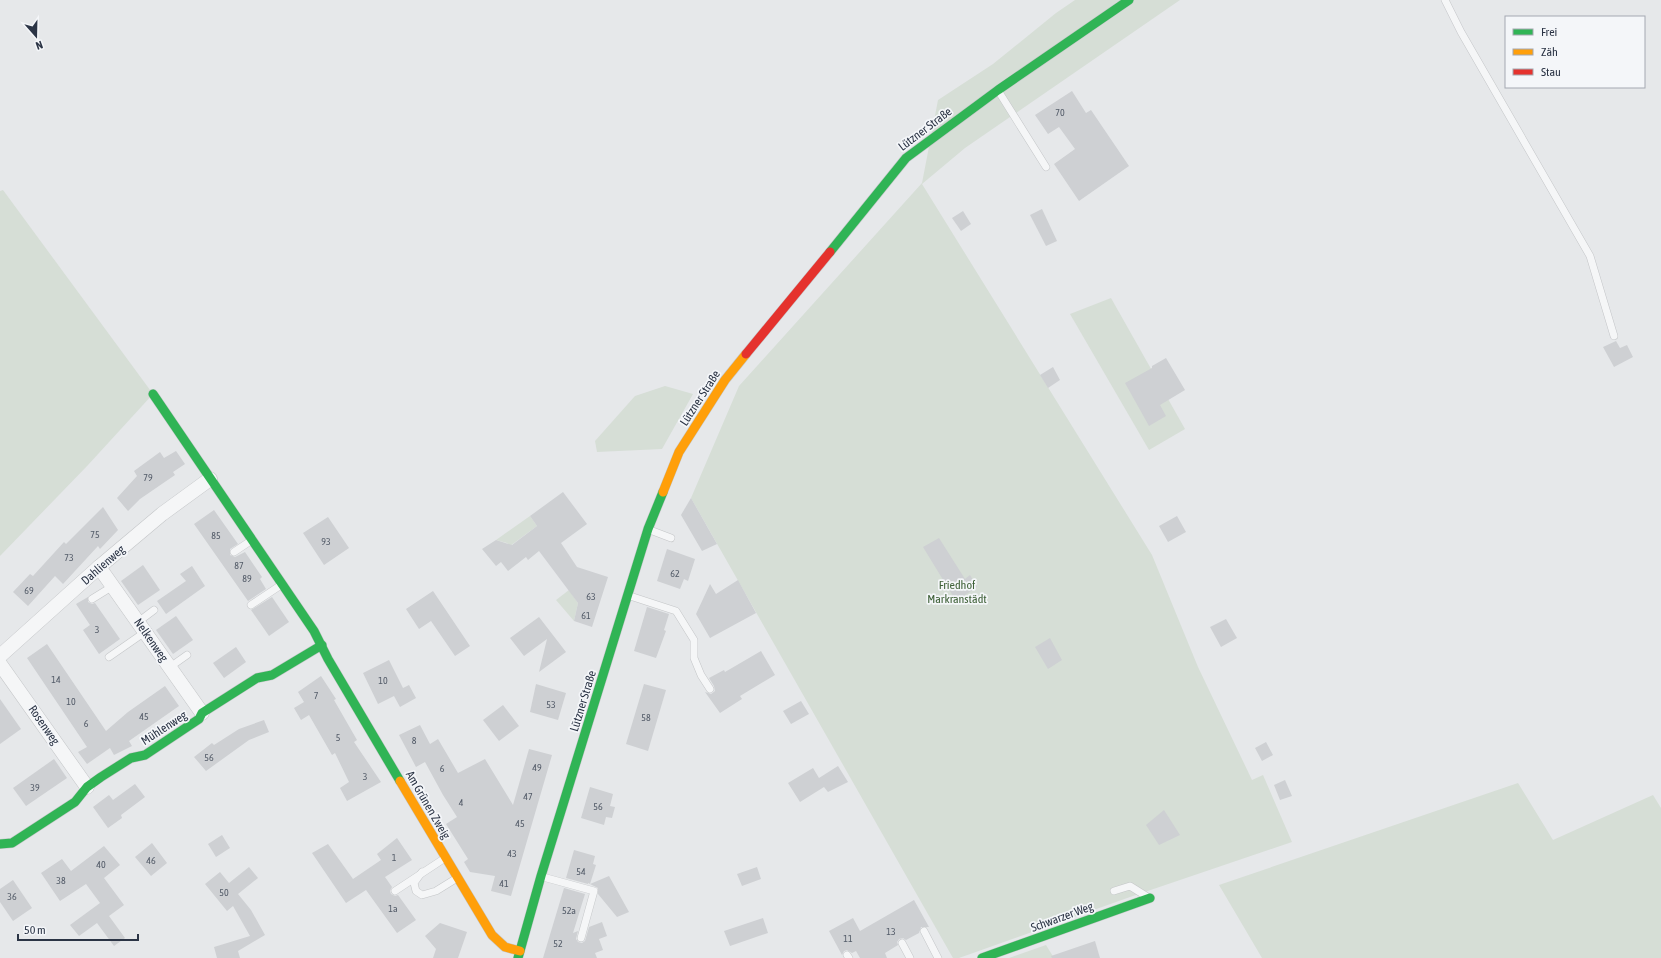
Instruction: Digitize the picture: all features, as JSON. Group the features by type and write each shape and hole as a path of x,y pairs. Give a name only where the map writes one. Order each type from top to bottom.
{"street":[{"name":"Lützner Straße","path":"519,954 541,876 648,529 679,452 725,380 906,158 998,90 1129,0"},
{"path":"152,394 252,539 322,645"},
{"name":"Dahlienweg","path":"0,656 99,567 162,514 210,479"},
{"name":"Nelkenweg","path":"99,567 202,713"},
{"name":"Am Grünen Zweig","path":"322,645 328,659 492,935 505,947 519,954"},
{"name":"Mühlenweg","path":"0,844 12,843 75,802 87,787 131,758 145,755 156,748 198,719 202,713 257,678 272,675 322,645"},
{"name":"Rosenweg","path":"0,664 87,787"},
{"name":"Schwarzer Weg","path":"982,958 1150,898"}],"lane":[{"path":"1445,0 1461,32 1590,256 1614,336"},
{"path":"998,90 1046,167"},
{"path":"648,529 671,538"},
{"path":"234,552 252,539"},
{"path":"251,605 282,584"},
{"path":"92,599 113,586"},
{"path":"628,595 676,611 694,640 694,658 701,675 710,689"},
{"path":"109,657 142,627 154,610"},
{"path":"170,667 187,655"},
{"path":"394,891 445,858"},
{"path":"422,872 414,883 416,892 422,895 436,891 457,878"},
{"path":"541,876 594,891 581,938"},
{"path":"1114,891 1130,886 1150,898"},
{"path":"924,931 938,958"},
{"path":"902,943 910,958"}],"green space":[{"name":"Friedhof Markranstädt","path":"1075,0 1180,0 965,148 922,184 1152,555 1198,667 1252,780 1263,775 1292,842 1130,897 959,958 953,958 691,498 739,386 922,183 938,100 993,64 1056,13"},
{"path":"3,190 153,394 88,465 0,556 0,191"},
{"path":"1111,298 1185,429 1149,450 1070,314"},
{"path":"665,386 693,394 662,449 597,452 595,441 635,396"},
{"path":"530,516 537,526 510,546 507,543 496,540"},
{"path":"569,590 578,603 574,621 556,600"},
{"path":"1518,783 1553,840 1653,795 1661,808 1661,958 1262,958 1219,885"},
{"path":"1046,945 1054,958 1009,958"}],"building":[{"path":"1072,91 1086,113 1091,110 1129,166 1079,201 1054,164 1075,149 1059,127 1048,134 1035,115"},
{"path":"1042,209 1057,241 1046,246 1030,215"},
{"path":"963,211 971,224 961,231 952,218"},
{"path":"1616,341 1620,348 1627,345 1633,357 1614,367 1603,347"},
{"path":"1166,358 1185,390 1160,405 1166,416 1149,426 1125,383 1152,368 1152,366"},
{"path":"1053,367 1060,380 1048,388 1040,375"},
{"path":"176,451 185,464 173,472 175,475 140,499 128,511 117,498 137,476 134,471 160,452 164,458"},
{"path":"563,492 587,524 561,543 577,567 608,577 592,627 574,621 578,603 539,551 528,560 526,557 508,571 501,562 496,566 482,549 496,540 512,545 537,526 530,516"},
{"path":"691,498 717,544 702,551 681,515"},
{"path":"103,507 118,530 100,549 98,546 63,584 55,576 28,606 13,592 30,574 33,576 64,542 66,544"},
{"path":"214,510 238,544 230,549 230,555 235,557 245,552 262,577 260,579 266,589 248,601 194,524"},
{"path":"1177,516 1186,532 1168,542 1159,526"},
{"path":"328,517 349,548 324,565 303,533"},
{"path":"939,538 965,579 970,575 977,587 956,601 923,547"},
{"path":"667,549 695,559 688,581 684,579 680,589 657,581"},
{"path":"143,565 160,590 138,605 121,581"},
{"path":"192,566 205,586 166,614 157,601 186,581 180,574"},
{"path":"738,580 756,613 710,638 696,614 710,584 716,594"},
{"path":"433,591 470,646 455,656 431,621 419,629 406,609"},
{"path":"88,597 88,602 92,604 95,603 120,639 99,654 83,630 90,625 76,604"},
{"path":"272,597 289,622 269,636 251,610"},
{"path":"647,607 669,614 664,630 666,631 656,658 634,651"},
{"path":"176,616 193,640 173,654 156,630"},
{"path":"539,617 566,652 539,672 547,639 524,656 510,638"},
{"path":"1226,619 1237,638 1221,647 1210,627"},
{"path":"1050,638 1062,660 1048,669 1035,647"},
{"path":"47,644 106,731 128,712 165,686 179,706 129,741 132,746 114,755 110,748 87,764 78,752 87,747 27,658"},
{"path":"236,647 246,662 224,678 213,663"},
{"path":"761,651 775,675 740,696 742,699 720,713 705,692 711,694 715,691 709,678 724,670 725,672"},
{"path":"389,660 403,688 409,685 416,698 400,707 394,696 378,704 363,673"},
{"path":"321,676 336,699 334,700 357,740 354,742 381,782 347,801 340,788 349,782 335,753 332,755 309,715 301,720 294,708 304,702 298,692"},
{"path":"536,684 566,693 558,720 530,712"},
{"path":"644,684 666,690 648,751 626,744"},
{"path":"0,699 21,729 0,744"},
{"path":"801,701 809,714 791,724 783,711"},
{"path":"503,705 519,726 499,741 483,720"},
{"path":"264,720 269,732 249,740 206,771 194,757 212,743 214,745 239,729"},
{"path":"420,725 430,744 438,739 458,773 485,759 513,805 529,749 552,755 511,896 491,891 495,876 470,872 464,862 468,859 446,824 457,817 425,762 416,767 399,735"},
{"path":"1266,742 1273,755 1262,761 1255,748"},
{"path":"54,759 67,778 26,806 13,788"},
{"path":"838,766 848,782 828,792 824,787 800,802 788,783 813,768 819,778"},
{"path":"1285,780 1292,796 1280,800 1274,785"},
{"path":"135,784 145,797 121,815 122,818 108,828 93,807 109,795 113,800"},
{"path":"590,787 613,794 610,806 615,807 612,818 606,817 604,825 581,818"},
{"path":"1164,810 1180,835 1159,845 1146,825"},
{"path":"222,835 230,848 216,857 208,844"},
{"path":"397,838 412,860 385,877 392,887 390,891 391,894 395,896 398,895 416,920 397,933 366,890 346,903 312,853 328,844 353,879 381,860 377,854"},
{"path":"152,843 167,863 151,876 135,857"},
{"path":"104,846 120,865 104,878 124,905 109,916 125,938 114,946 97,923 79,936 70,925 100,903 86,884 60,901 41,873 62,859 71,871"},
{"path":"574,850 595,856 593,864 596,865 590,884 566,878"},
{"path":"249,867 258,878 238,894 251,910 265,935 238,951 240,958 217,958 214,947 250,936 233,906 227,911 205,884 220,872 229,883"},
{"path":"757,867 761,879 742,886 737,874"},
{"path":"609,876 629,912 617,917 598,894 598,888 590,884"},
{"path":"13,880 32,908 13,921 0,902 0,889"},
{"path":"564,888 585,894 573,933 578,931 576,939 578,942 582,943 585,941 589,927 602,922 607,936 599,939 603,950 595,953 597,958 543,958"},
{"path":"914,900 929,927 921,927 919,933 906,940 903,938 899,939 897,942 898,945 885,953 887,958 860,958 856,951 852,953 847,950 844,951 842,955 829,931 853,918 860,931"},
{"path":"763,918 768,933 730,946 724,931"},
{"path":"440,923 467,932 458,958 433,958 436,949 425,936"},
{"path":"1095,941 1100,958 1052,958 1051,956"}],"traffic: fast":[{"path":"830,252 906,158 998,90 1129,0"},
{"path":"153,394 314,631 328,659 400,781"},
{"path":"518,958 541,876 648,529 663,492"},
{"path":"0,844 12,843 75,802 87,787 101,777 131,758 145,755 199,719 202,713 257,678 272,675 322,645"},
{"path":"982,958 1150,898"}],"traffic: slow":[{"path":"663,492 679,452 725,380 746,354"},
{"path":"400,781 492,935 505,947 520,951"}],"traffic: jam":[{"path":"746,354 830,252"}]}
